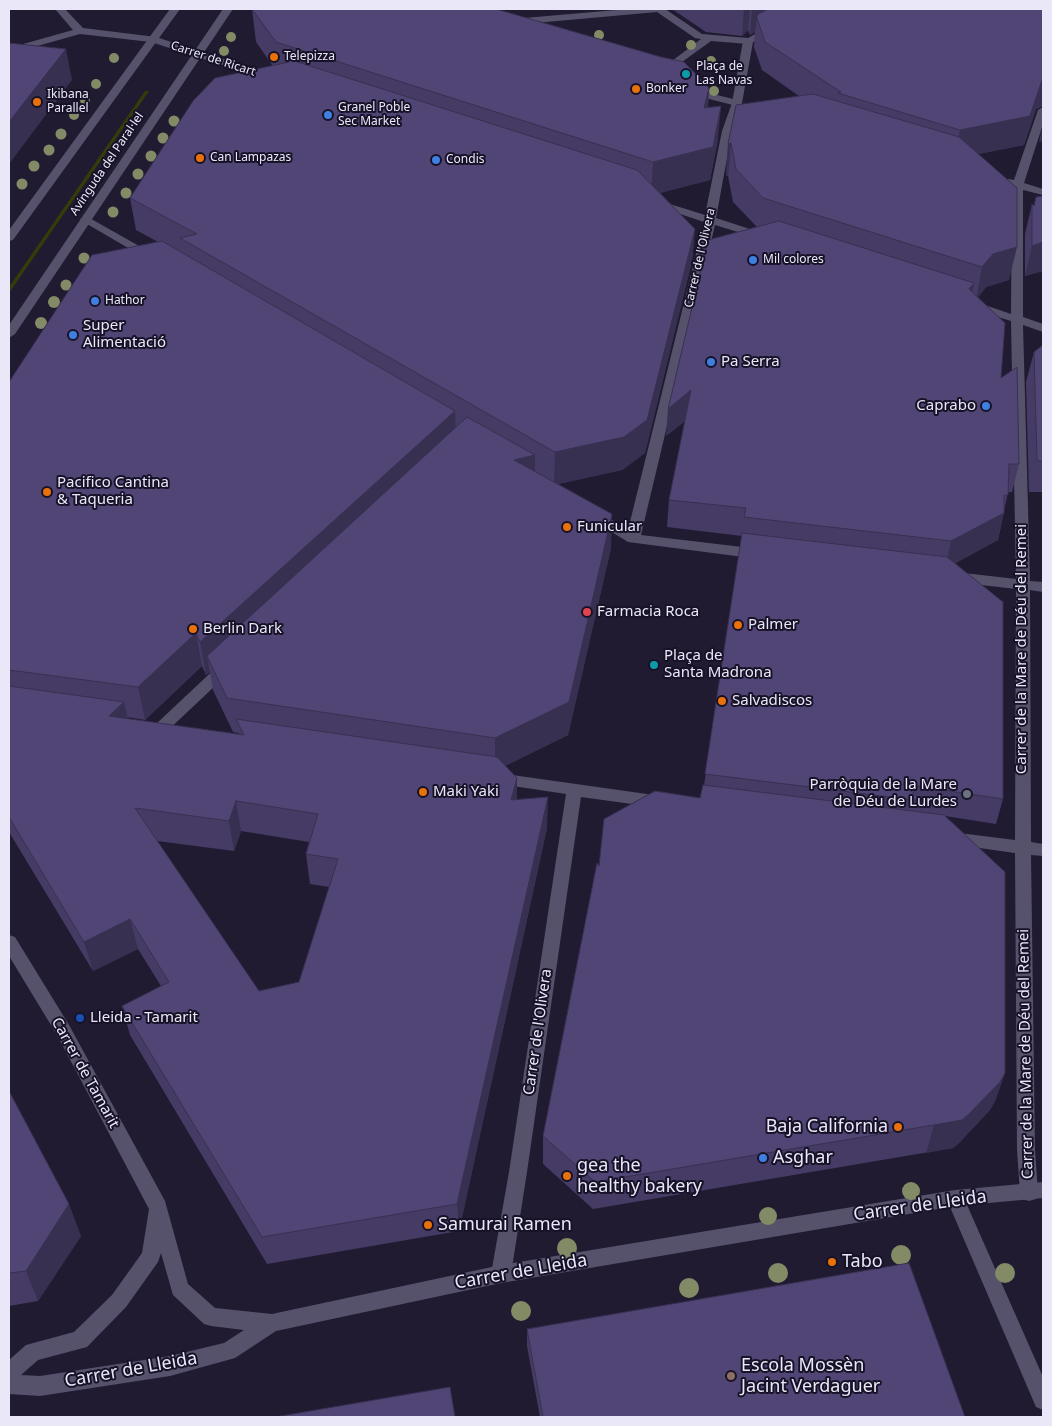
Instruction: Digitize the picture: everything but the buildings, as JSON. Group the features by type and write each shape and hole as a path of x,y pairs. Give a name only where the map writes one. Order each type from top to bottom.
{"street":[{"path":"9,51 80,31 60,9"},
{"path":"9,238 175,9"},
{"name":"Avinguda del Paral·lel","path":"9,334 228,9"},
{"path":"504,23 658,9 699,36 748,41 806,9"},
{"name":"Carrer de Ricart","path":"80,31 152,39 283,82"},
{"path":"659,76 709,38"},
{"name":"Carrer de l'Olivera","path":"633,539 710,220 727,131 740,100 748,41"},
{"path":"677,88 740,100"},
{"name":"Carrer de la Mare de Déu del Remei","path":"1036,1191 1026,1150 1023,585 1016,319 1018,185 1043,110"},
{"path":"997,178 1043,192"},
{"path":"643,198 776,241"},
{"path":"86,219 161,262"},
{"path":"964,302 1043,328"},
{"path":"581,507 633,539 777,556"},
{"path":"940,575 1043,587"},
{"path":"160,729 238,656"},
{"path":"141,726 180,732"},
{"path":"479,776 676,804"},
{"name":"Carrer de l'Olivera","path":"501,1274 520,1163 574,791"},
{"path":"936,836 1043,850"},
{"name":"Carrer de Tamarit","path":"9,942 63,1030 158,1207 180,1290 211,1317 272,1323"},
{"name":"Carrer de Lleida","path":"9,1384 40,1386 170,1366 228,1351 272,1323 501,1274 955,1198 1036,1191"},
{"path":"955,1198 1043,1400"},
{"path":"9,1372 33,1352 80,1340 119,1301 151,1256 158,1207"}],"green space":[{"path":"145,91 149,91 9,293 9,287"}],"place":[{"name":"Telepizza","path":"274,57"},
{"name":"Plaça de Las Navas","path":"686,74"},
{"name":"Bonker","path":"636,89"},
{"name":"Ikibana Parallel","path":"37,102"},
{"name":"Granel Poble Sec Market","path":"328,115"},
{"name":"Can Lampazas","path":"200,158"},
{"name":"Condis","path":"436,160"},
{"name":"Mil colores","path":"753,260"},
{"name":"Hathor","path":"95,301"},
{"name":"Super Alimentació","path":"73,335"},
{"name":"Pa Serra","path":"711,362"},
{"name":"Caprabo","path":"986,406"},
{"name":"Pacifico Cantina & Taqueria","path":"47,492"},
{"name":"Funicular","path":"567,527"},
{"name":"Farmacia Roca","path":"587,612"},
{"name":"Palmer","path":"738,625"},
{"name":"Berlin Dark","path":"193,629"},
{"name":"Plaça de Santa Madrona","path":"654,665"},
{"name":"Salvadiscos","path":"722,701"},
{"name":"Maki Yaki","path":"423,792"},
{"name":"Parròquia de la Mare de Déu de Lurdes","path":"967,794"},
{"name":"Lleida - Tamarit","path":"80,1018"},
{"name":"Baja California","path":"898,1127"},
{"name":"Asghar","path":"763,1158"},
{"name":"gea the healthy bakery","path":"567,1176"},
{"name":"Samurai Ramen","path":"428,1225"},
{"name":"Tabo","path":"832,1262"},
{"name":"Escola Mossèn Jacint Verdaguer","path":"731,1376"}]}
